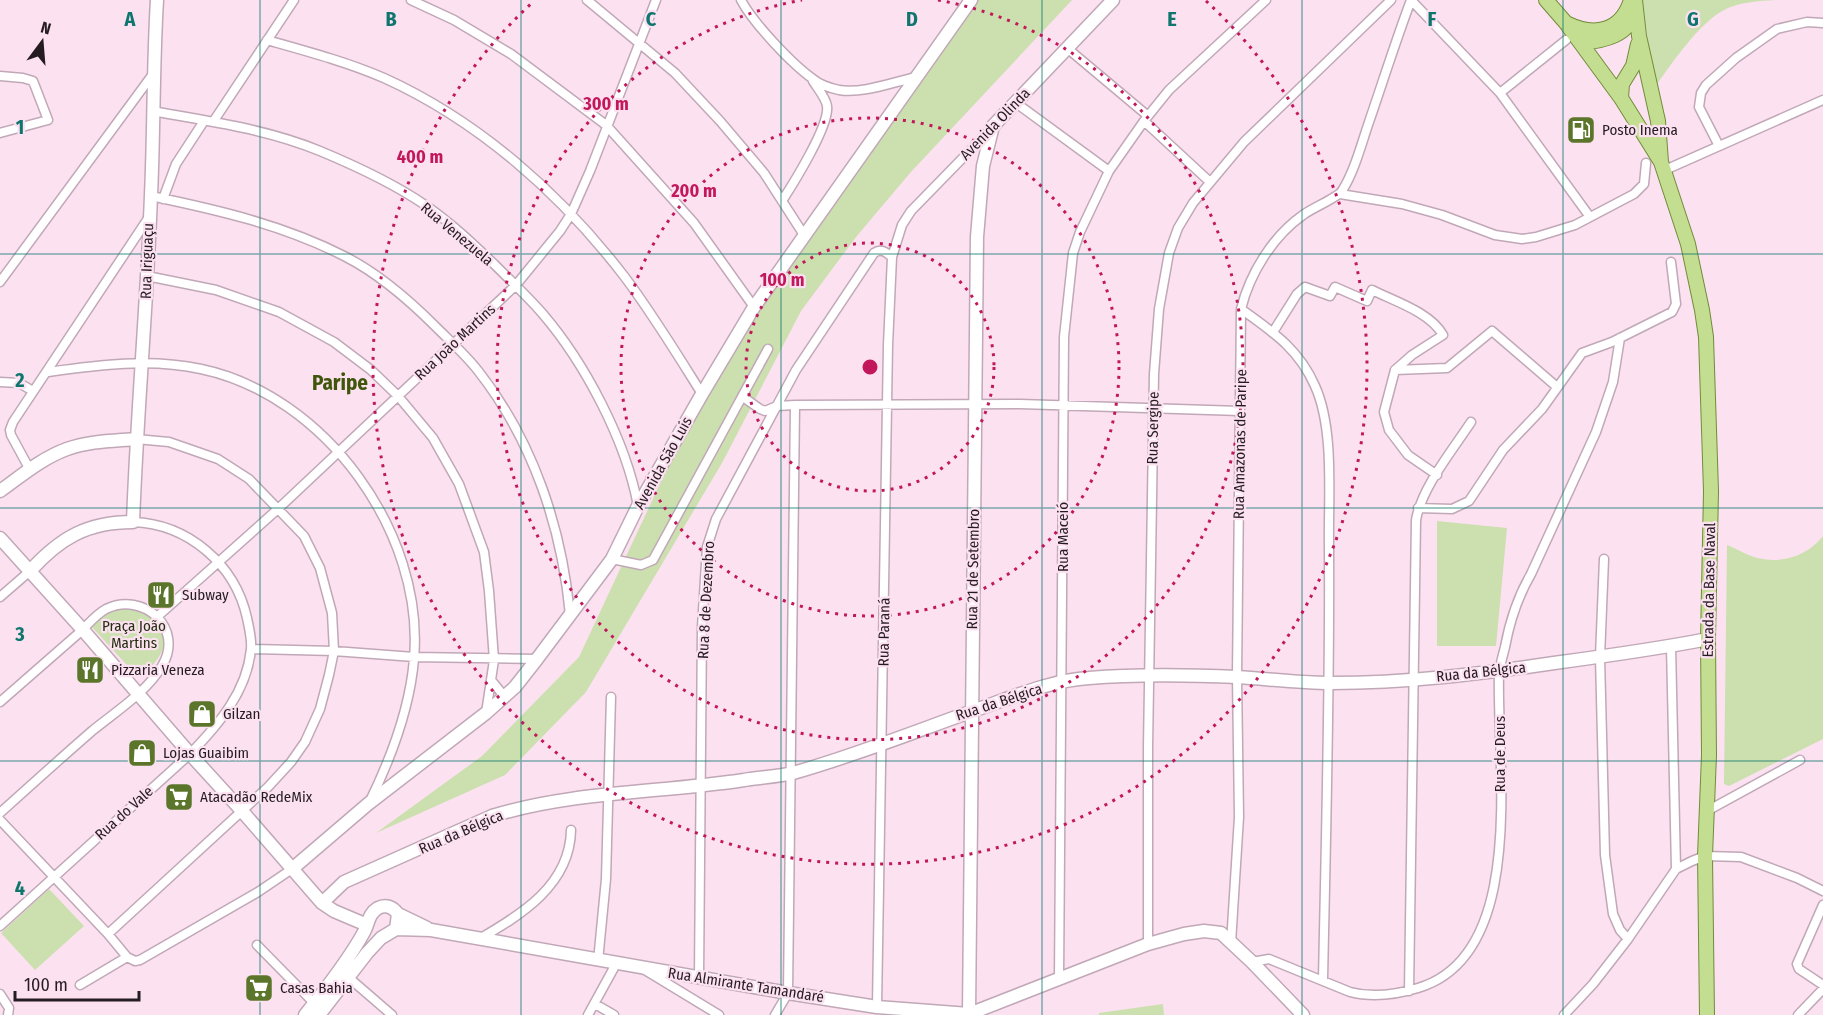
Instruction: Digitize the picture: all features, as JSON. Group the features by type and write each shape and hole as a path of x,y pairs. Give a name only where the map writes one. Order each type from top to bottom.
{"main road":[{"name":"Rua Iriguaçu","path":"133,522 149,216 157,198 152,111 157,0"},
{"name":"Avenida São Luís","path":"292,868 368,804 486,713 515,687 537,659 612,559 638,506 754,306 971,0"},
{"name":"Avenida Olinda","path":"993,126 1113,0"},
{"path":"1546,0 1566,23 1621,98 1663,166"},
{"path":"1566,23 1586,31 1609,28 1626,13 1634,0"},
{"path":"1634,0 1639,36 1658,121 1663,166"},
{"path":"1581,43 1606,39 1622,31 1632,20 1634,0"},
{"path":"1621,98 1622,84 1637,57 1639,36"},
{"name":"Rua 21 de Setembro","path":"969,1015 978,201 983,166 993,126"},
{"name":"Estrada da Base Naval","path":"1663,166 1698,288 1706,337 1711,491 1708,639 1709,755 1705,856 1707,1015"},
{"path":"0,491 47,458 67,449 86,444 136,439"},
{"name":"Rua do Vale","path":"30,571 59,542 81,530 107,524 133,522"},
{"path":"0,538 84,630 322,903 334,911 367,925"},
{"name":"Rua da Bélgica","path":"322,903 344,882 492,816 535,804 790,774 1062,682 1085,678 1149,676 1237,677 1329,683 1414,680 1600,657 1708,639"},
{"path":"305,1015 358,942 372,914 380,907 391,907 398,914 396,928 381,938 366,953 319,1015"},
{"name":"Rua Almirante Tamandaré","path":"398,914 431,930"},
{"name":"Rua Almirante Tamandaré","path":"396,928 431,930 642,969 877,1007 969,1015 1148,944 1204,931 1221,933 1302,1015"}],"street":[{"path":"294,0 209,122 176,164 157,198 265,223 303,237 347,258 383,281 415,306 453,344 478,370 505,410 542,486 560,548 570,615"},
{"path":"411,0 454,20 511,54 606,125 694,223 754,306"},
{"path":"587,0 675,73 720,121 764,173 804,235"},
{"name":"Rua João Martins","path":"158,616 339,453 516,285 561,231 571,214 656,0"},
{"path":"741,0 754,20 783,51 819,83 839,90 855,90 917,77"},
{"name":"Rua Maceió","path":"1059,980 1064,337 1072,253 1109,171 1146,118 1169,90 1266,0"},
{"name":"Rua Sergipe","path":"1148,944 1149,676 1155,345 1169,253 1178,228 1194,203 1244,142 1391,0"},
{"path":"1590,217 1500,93 1411,0 1356,161 1340,194 1402,204 1509,238 1522,239 1575,225 1639,191 1644,184 1646,163"},
{"path":"1719,146 1699,106 1701,93 1706,85 1736,58 1777,29 1807,22 1823,23"},
{"path":"1500,93 1566,40 1568,31 1566,23"},
{"path":"267,40 384,78 471,128 506,155 571,214 624,276 702,394"},
{"path":"1566,40 1581,43"},
{"path":"1067,48 1146,118 1210,182"},
{"path":"0,282 153,74"},
{"path":"0,76 33,81 48,120 0,133"},
{"path":"782,201 807,159 827,115 827,106 812,78"},
{"path":"1663,166 1719,146 1823,100"},
{"path":"1016,103 1109,171"},
{"name":"Rua Venezuela","path":"152,111 272,135 319,150 388,182 426,206 469,240 543,314 570,350 600,399 627,465 638,506"},
{"name":"Avenida Olinda","path":"892,257 896,240 910,212 993,126"},
{"name":"Rua Amazonas de Paripe","path":"1231,943 1239,817 1237,677 1241,309 1254,274 1275,242 1304,214 1340,194"},
{"path":"30,470 10,430 33,391 48,372 149,216"},
{"name":"Rua 8 de Dezembro","path":"699,977 702,627 709,538 716,519 796,370 874,253 877,250 882,251 892,257"},
{"name":"Rua Paraná","path":"877,1007 888,345 892,257"},
{"path":"1418,508 1452,509 1469,501 1503,450 1542,409 1582,353 1620,338 1674,310 1676,304 1671,262"},
{"path":"147,276 216,290 279,312 334,342 371,370 398,396 433,438 459,484 484,552 494,660 486,713"},
{"path":"1273,332 1297,294 1305,287 1330,296 1335,287 1367,301 1372,290 1422,315 1439,327 1443,335 1403,361 1395,370 1384,412 1389,430 1408,455 1437,475"},
{"path":"1241,309 1291,347 1305,366 1316,388 1328,444 1329,683 1323,979"},
{"path":"1395,370 1447,368 1492,331 1557,387"},
{"name":"Rua de Deus","path":"1252,962 1269,959 1361,995 1379,996 1409,991 1435,982 1453,969 1466,955 1481,929 1496,885 1500,839 1502,749 1499,671 1512,611 1585,459 1613,382 1620,338"},
{"path":"612,559 641,565 653,560 768,350"},
{"path":"48,372 142,363 201,369 230,377 293,411 339,453 355,472 390,532 404,564 413,608 414,657 404,709 383,771 368,804"},
{"path":"0,382 19,383 33,391"},
{"path":"743,397 765,411 777,406 795,405 975,404 1240,411"},
{"path":"776,1015 788,993 795,405"},
{"path":"1409,991 1416,520 1418,508 1470,422"},
{"path":"108,934 242,811 283,770 304,742 320,709 334,651 332,613 320,568 303,536 279,508 249,479 218,459 170,442 136,439"},
{"name":"Rua do Vale","path":"0,926 190,754 212,732 238,694 251,649 244,603 232,579 219,561 198,544 172,528 153,522 133,522"},
{"path":"1604,559 1600,657 1605,855 1613,914 1620,930 1628,939"},
{"name":"Rua do Vale","path":"0,597 30,571"},
{"path":"0,702 84,630 98,614 119,605 145,608 158,616 167,632 168,652 162,666 138,693 65,754 0,813"},
{"path":"1671,646 1676,869"},
{"path":"251,649 494,660 537,659"},
{"path":"491,680 504,696"},
{"path":"598,961 606,879 610,697"},
{"path":"1707,811 1800,760"},
{"path":"383,771 391,786"},
{"path":"0,820 127,957 135,961 258,892 292,868"},
{"path":"479,939 520,914 549,888 562,867 570,843 571,830"},
{"path":"1564,1015 1593,984 1628,939 1676,869 1705,856 1741,857 1797,878 1823,891"},
{"path":"1798,1015 1823,987 1799,969 1797,964 1823,905"},
{"path":"257,945 315,1003"},
{"path":"80,985 127,957"},
{"path":"588,1015 616,964"},
{"path":"642,969 720,1015"},
{"path":"348,977 392,1015"},
{"path":"0,994 7,1002 8,1015"},
{"path":"595,1004 614,1015"}],"green space":[{"path":"978,0 1072,0 910,173 856,237 801,311 722,463 586,692 505,775 376,833 482,756 579,657 702,394 752,310 918,77"},
{"path":"1642,0 1775,0 1736,5 1715,16 1686,44 1655,87"},
{"path":"1437,521 1507,528 1496,646 1437,646"},
{"path":"1823,536 1823,739 1729,786 1724,784 1727,545 1758,558 1780,560 1804,552"},
{"name":"Praça João Martins","path":"108,606 141,606 161,626 164,640 161,654 142,675 135,674 92,627 100,613"},
{"path":"49,889 84,926 35,970 1,933"},
{"path":"1163,1004 1164,1015 1099,1015 1099,1013"}],"place":[{"name":"Posto Inema","path":"1581,130"},
{"name":"Subway","path":"161,595"},
{"name":"Pizzaria Veneza","path":"90,670"},
{"name":"Gilzan","path":"202,714"},
{"name":"Lojas Guaibim","path":"142,753"},
{"name":"Atacadão RedeMix","path":"179,797"},
{"name":"Casas Bahia","path":"259,988"}],"district":[{"name":"Paripe","path":"340,383"}]}
